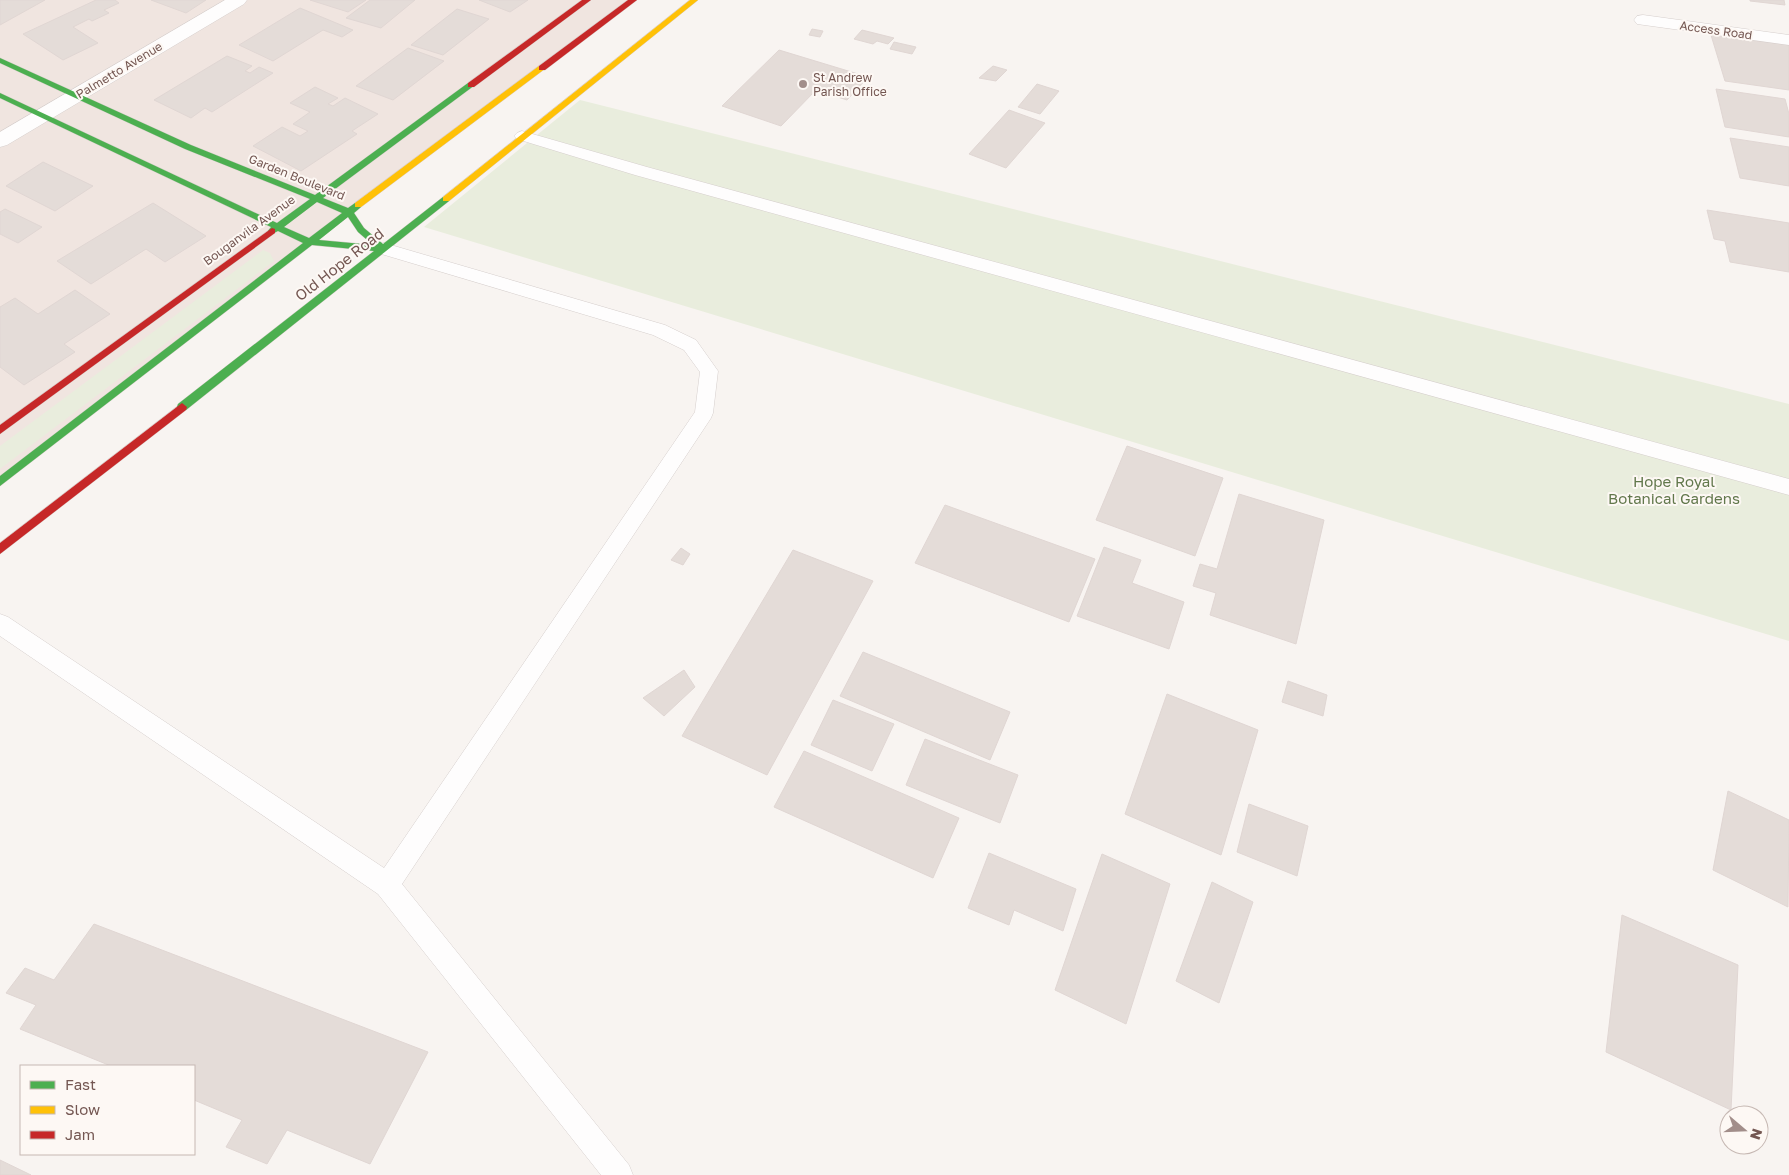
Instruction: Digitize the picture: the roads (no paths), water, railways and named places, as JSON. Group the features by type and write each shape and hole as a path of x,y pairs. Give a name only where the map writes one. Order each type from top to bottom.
{"street":[{"name":"Palmetto Avenue","path":"0,141 238,0"},
{"name":"Bouganvila Avenue","path":"0,430 587,0"},
{"path":"0,482 348,212 633,0"},
{"name":"Old Hope Road","path":"0,549 384,249 522,136 694,0"},
{"name":"Access Road","path":"1643,20 1789,40"},
{"name":"Garden Boulevard","path":"0,60 188,147 348,212 361,230 384,249"},
{"path":"0,95 128,154 309,242 384,249"}],"lane":[{"path":"522,136 1789,487"},
{"path":"384,249 659,330 690,345 709,371 704,413 386,885"},
{"path":"0,624 386,885 619,1175"}],"place":[{"name":"St Andrew Parish Office","path":"803,84"}],"park label":[{"name":"Hope Royal Botanical Gardens","path":"1674,490"}]}
